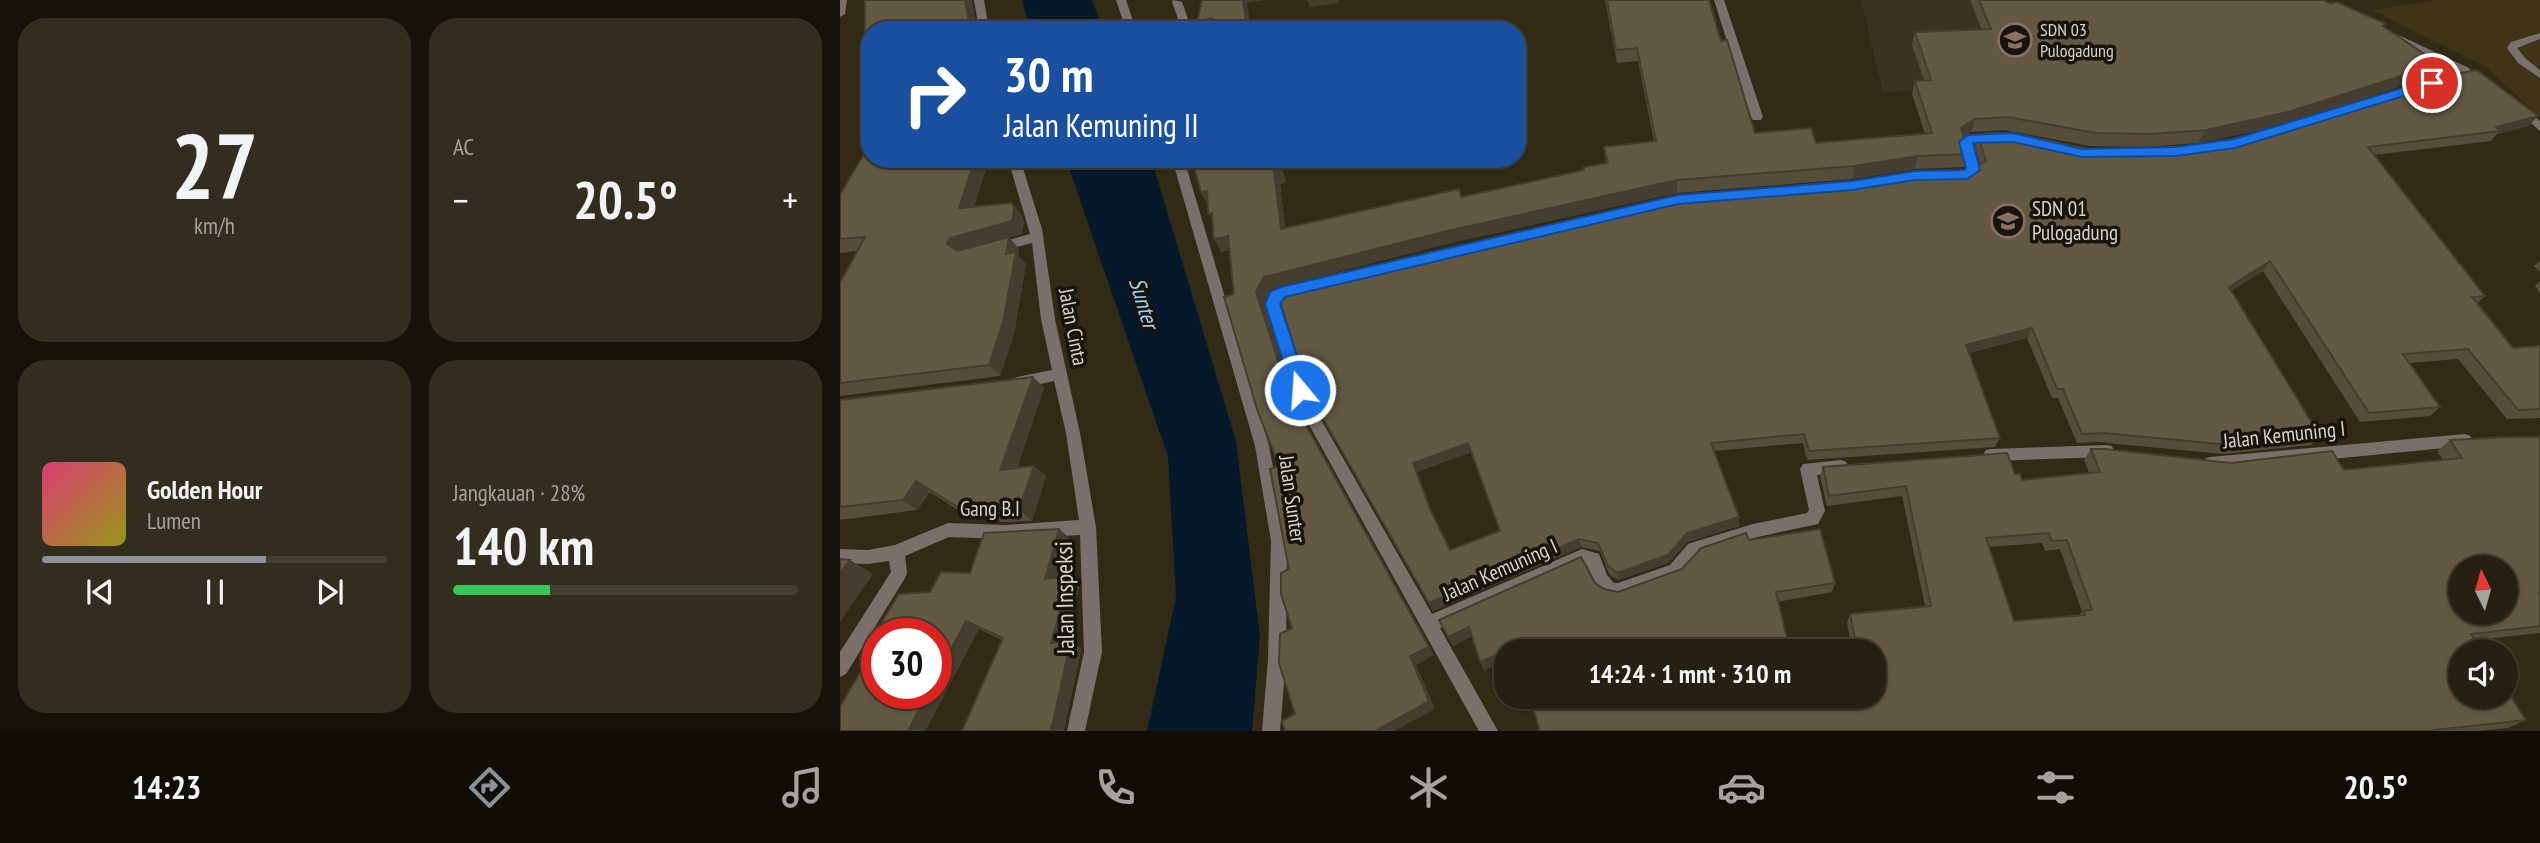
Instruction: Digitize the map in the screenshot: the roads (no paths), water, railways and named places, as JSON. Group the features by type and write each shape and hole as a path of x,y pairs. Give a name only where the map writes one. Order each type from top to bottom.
{"street":[{"path":"840,14 842,0"},
{"path":"979,0 982,21"},
{"path":"1121,0 1128,21"},
{"path":"1719,0 1757,117"},
{"path":"1177,2 1184,21"},
{"path":"2378,30 2478,78"},
{"path":"2540,36 2515,44 2512,48 2522,61 2540,75"},
{"path":"2420,87 2463,69"},
{"path":"2514,104 2540,127"},
{"path":"1942,174 1972,173 1974,170 1966,142 1968,139 2013,138"},
{"name":"Jalan Cinta","path":"1017,168 1037,237 1048,319 1085,505"},
{"name":"Jalan Sunter","path":"1181,168 1262,446 1279,541 1277,659 1271,731"},
{"path":"978,253 1037,237"},
{"path":"1361,272 1281,292 1273,304 1300,390 1313,419 1489,731"},
{"path":"1003,385 1060,374"},
{"name":"Jalan Kemuning I","path":"2193,462 2222,464 2383,446 2485,439"},
{"path":"1977,456 2124,451"},
{"name":"Jalan Kemuning I","path":"1430,624 1582,556 1594,559 1604,587 1610,591 1618,591 1675,570 1694,549 1754,531 1816,517 1808,469 1858,465"},
{"name":"Jalan Inspeksi","path":"1076,731 1093,652 1085,505"},
{"name":"Gang B.I","path":"840,556 868,557 896,552 948,530 1006,532 1088,527"},
{"path":"840,668 899,573 896,552"}],"water":[{"path":"1022,0 1092,0 1100,21 1028,21"},
{"name":"Sunter","path":"1069,168 1154,168 1155,171 1236,441 1260,636 1252,731 1147,731 1176,597 1168,457"}],"place":[{"name":"SDN 03 Pulogadung","path":"2015,40"},
{"name":"SDN 01 Pulogadung","path":"2008,221"}]}
